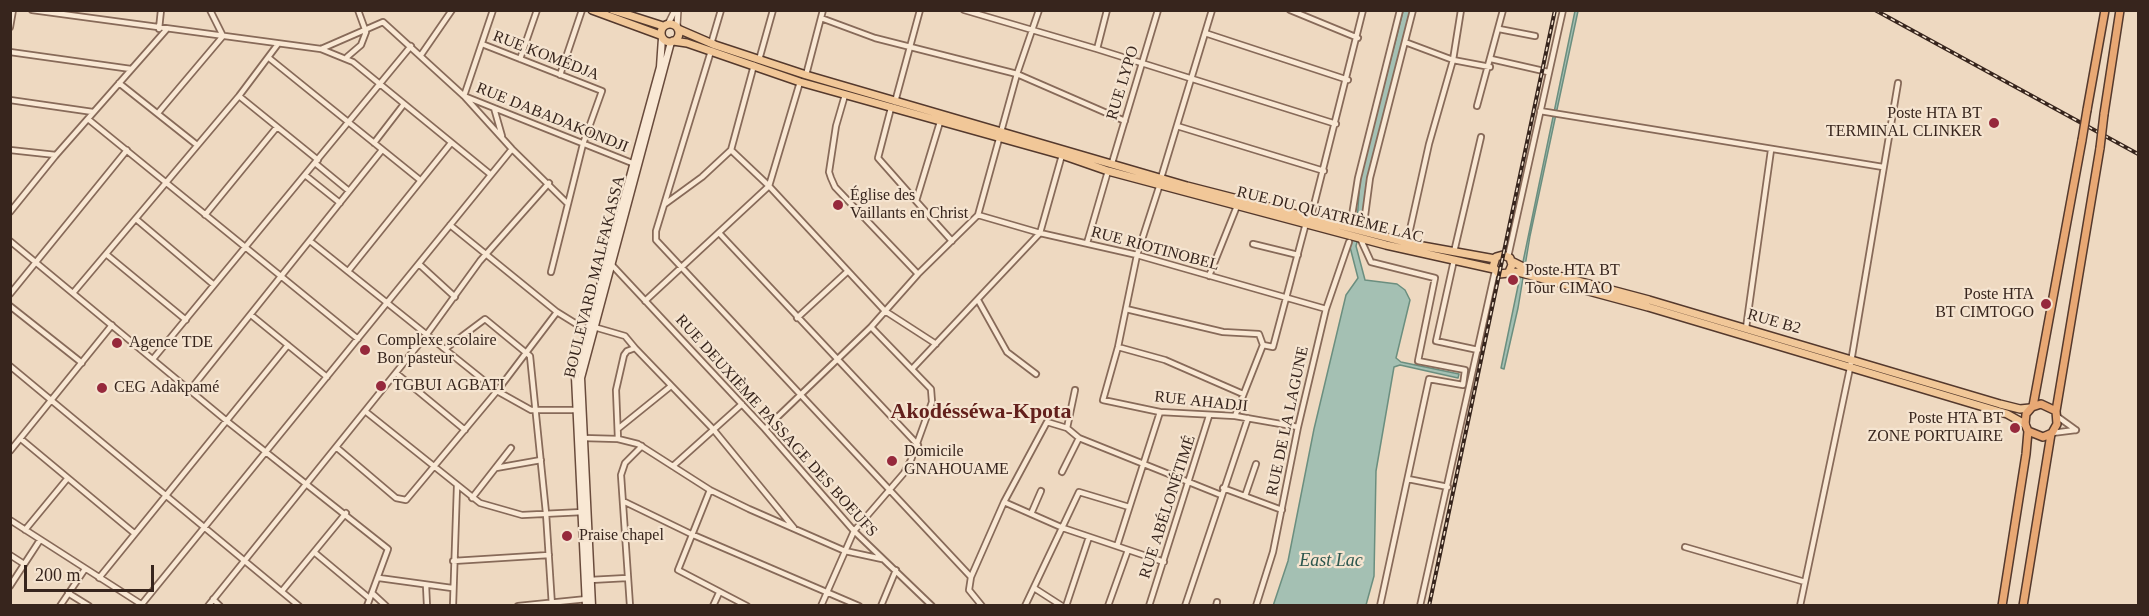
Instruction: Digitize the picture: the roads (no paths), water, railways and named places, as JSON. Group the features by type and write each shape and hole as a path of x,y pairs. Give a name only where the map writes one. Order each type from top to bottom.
{"highway":[{"path":"2002,606 2026,414 2032,407 2105,10"},
{"path":"2023,606 2051,433 2057,414 2120,10"},
{"path":"2032,407 2046,405 2057,414"},
{"path":"2026,428 2038,437 2051,433"}],"main road":[{"path":"592,10 672,41 711,47 806,75 939,122 1001,135 1108,171 1161,181"},
{"path":"613,10 635,14 678,28 711,47"},
{"path":"663,67 661,36 665,25"},
{"path":"609,261 632,163 672,41 678,37 678,28"},
{"path":"757,62 800,82 1112,163 1161,181"},
{"name":"BOULEVARD MALFAKASSA","path":"589,602 590,580 583,512 582,438 578,410 582,370 609,261 663,67"},
{"name":"RUE DU QUATRIÈME LAC","path":"1161,181 1454,256 1494,259"},
{"name":"RUE DU QUATRIÈME LAC","path":"1186,188 1237,206 1350,228 1361,234 1407,243 1495,270"},
{"path":"1501,255 1509,259 1509,272 1502,274 1495,270 1494,259 1501,255"},
{"name":"RUE B2","path":"1509,259 1521,266 1746,328 2000,404 2020,409 2032,407"},
{"name":"BOULEVARD MALFAKASSA","path":"589,602 575,377 586,330 609,261"},
{"name":"RUE B2","path":"1509,272 1518,272 1648,306 2007,414 2026,428"}],"street":[{"path":"10,27 13,10"},
{"path":"32,10 166,30 321,49 347,57 490,174"},
{"path":"159,29 161,10"},
{"path":"210,10 223,36"},
{"path":"347,57 361,45 366,32 358,10"},
{"path":"421,55 452,10"},
{"path":"464,96 494,10"},
{"path":"520,59 537,10"},
{"path":"560,75 582,10"},
{"path":"665,25 676,10"},
{"path":"676,10 678,28"},
{"path":"722,10 656,231 656,240 971,577"},
{"path":"665,204 702,177 731,150 773,10"},
{"path":"806,75 823,10"},
{"path":"920,10 878,158 952,241"},
{"path":"964,10 1142,62 1336,124"},
{"path":"765,429 870,327 918,274 978,215 1017,74 1039,10"},
{"path":"1097,49 1107,10"},
{"name":"RUE LYPO","path":"1112,163 1158,10"},
{"path":"1212,10 1137,255 1118,347 1191,369 1243,394"},
{"path":"1290,10 1358,38"},
{"path":"1263,345 1273,347 1324,171 1348,80 1363,10"},
{"path":"1350,228 1358,178 1400,10"},
{"path":"1380,606 1429,380 1463,385 1465,370 1418,361 1435,278 1371,262 1361,234 1370,178 1413,10"},
{"path":"1407,243 1429,144 1453,60 1461,10"},
{"path":"1477,106 1490,67 1503,10"},
{"path":"1509,259 1563,10"},
{"path":"821,18 875,38 1017,74 1125,121"},
{"path":"321,49 366,32 380,23 388,24 464,96 474,110 567,203"},
{"path":"1499,29 1535,36"},
{"path":"10,212 56,155 166,30"},
{"path":"1205,33 1348,80"},
{"path":"158,113 223,36"},
{"path":"1405,42 1453,60 1490,67"},
{"path":"73,293 239,96 278,44"},
{"name":"RUE KOMÉDJA","path":"482,44 602,91 584,144"},
{"path":"153,359 411,46"},
{"path":"10,52 131,69"},
{"path":"269,58 420,180"},
{"path":"1491,58 1548,72"},
{"path":"119,82 197,145"},
{"path":"645,301 720,234 768,186 800,82"},
{"path":"1800,606 1852,359 1898,83"},
{"path":"845,95 835,133 829,172 831,178 835,187 918,274"},
{"path":"239,96 349,191"},
{"name":"RUE DABADAKONDJI","path":"464,96 632,163"},
{"path":"10,100 93,112"},
{"path":"374,143 404,104"},
{"path":"494,108 502,136"},
{"path":"1540,111 1883,167"},
{"path":"88,119 358,339"},
{"path":"916,201 939,122"},
{"path":"1177,126 1324,171"},
{"path":"205,215 277,127"},
{"path":"1478,350 1436,341 1481,137"},
{"path":"349,270 451,142"},
{"path":"551,272 584,144"},
{"path":"10,520 143,605 512,149"},
{"path":"10,150 56,155"},
{"path":"10,294 127,150"},
{"path":"190,390 382,150"},
{"path":"731,150 768,186 885,311 936,344"},
{"path":"1746,328 1771,150"},
{"path":"912,369 1040,233 1062,155"},
{"path":"1087,243 1108,171"},
{"path":"305,175 340,203"},
{"path":"208,606 427,334 480,261 488,255 549,183"},
{"path":"1209,276 1237,206"},
{"name":"RUE RIOTINOBEL","path":"978,215 1040,233 1137,255 1326,309"},
{"path":"136,219 214,285"},
{"path":"450,225 557,312 586,330"},
{"path":"720,234 918,445"},
{"path":"10,241 228,422 307,482 388,549 367,606"},
{"path":"310,241 497,391 526,408 537,411 578,410"},
{"name":"RUE DE LA LAGUNE","path":"1256,606 1273,552 1298,427 1326,309 1349,242"},
{"path":"1253,244 1298,255"},
{"path":"106,254 186,320"},
{"name":"RUE DEUXIÈME PASSAGE DES BOEUFS","path":"609,261 765,429 854,531 932,606"},
{"path":"419,264 455,297"},
{"path":"1420,606 1495,270"},
{"path":"797,318 848,271"},
{"path":"978,300 1006,352 1036,374"},
{"path":"10,306 82,363"},
{"path":"1126,309 1223,332 1259,334 1263,345 1235,416"},
{"path":"336,447 402,500 406,500 497,391 557,312"},
{"path":"251,315 327,377"},
{"path":"445,349 485,319 531,358 552,604"},
{"path":"10,451 112,325"},
{"path":"594,326 625,336 713,429 794,528"},
{"path":"821,606 854,531 904,473 918,445 933,394 932,389 870,327"},
{"path":"99,578 228,422 288,345"},
{"name":"RUE AHADJI","path":"1118,347 1103,400 1161,412 1235,416 1298,427"},
{"path":"618,439 616,390 621,363 627,351 635,348"},
{"path":"12,370 52,400 299,606"},
{"path":"396,373 465,430"},
{"path":"619,428 671,386"},
{"path":"1067,428 1075,390"},
{"path":"673,466 742,404"},
{"path":"365,411 472,498 512,514 583,512"},
{"path":"1117,546 1161,412"},
{"path":"2051,433 2076,429 2057,414"},
{"name":"RUE ABÉLONÉTIMÉ","path":"1149,606 1209,416"},
{"path":"1185,606 1248,418"},
{"path":"982,606 969,590 971,577 1004,502 1047,422 1067,428 1079,438 1143,465 1221,495"},
{"path":"582,438 618,439 642,446 710,490 845,551 884,560"},
{"path":"1062,472 1079,438"},
{"path":"21,439 134,533"},
{"path":"630,606 623,469 642,446"},
{"path":"472,498 512,448"},
{"path":"496,468 541,460"},
{"path":"1245,496 1256,464"},
{"path":"26,530 67,478"},
{"path":"1408,479 1448,487"},
{"path":"453,606 457,486"},
{"path":"1224,488 1282,510"},
{"path":"710,490 678,570 747,606"},
{"path":"1031,514 1041,491"},
{"path":"1025,606 1079,492 1129,507"},
{"path":"625,502 691,534 859,606"},
{"path":"1004,502 1062,528 1164,561"},
{"path":"282,591 346,513"},
{"path":"1034,588 1064,606 1089,537"},
{"path":"10,586 40,540"},
{"path":"1685,547 1805,582"},
{"path":"1108,606 1128,550"},
{"path":"314,552 369,598"},
{"path":"10,555 24,564"},
{"path":"453,561 549,555"},
{"path":"60,606 85,569"},
{"path":"881,606 896,570"},
{"path":"379,578 452,588"},
{"path":"590,580 627,578"},
{"path":"426,585 427,606"},
{"path":"372,592 386,606"},
{"path":"68,593 89,606"},
{"path":"713,606 719,593"},
{"path":"213,599 220,606"},
{"path":"518,606 589,602"}],"water":[{"name":"East Lac","path":"1403,11 1410,11 1367,180 1362,223 1356,246 1365,280 1397,284 1405,290 1410,300 1396,358 1401,362 1459,374 1458,378 1400,365 1394,367 1376,471 1374,576 1366,605 1273,606 1288,561 1314,429 1346,295 1358,278 1350,247 1357,222 1360,179"},
{"path":"1575,11 1578,11 1504,369 1501,368"}],"railway":[{"path":"1429,606 1555,10"},
{"path":"1875,10 2138,154"}],"place":[{"name":"Poste HTA BT TERMINAL CLINKER","path":"1994,123"},
{"name":"Église des Vaillants en Christ","path":"838,205"},
{"name":"Poste HTA BT Tour CIMAO","path":"1513,280"},
{"name":"Poste HTA BT CIMTOGO","path":"2046,304"},
{"name":"Agence TDE","path":"117,343"},
{"name":"Complexe scolaire Bon pasteur","path":"365,350"},
{"name":"TGBUI AGBATI","path":"381,386"},
{"name":"CEG Adakpamé","path":"102,388"},
{"name":"Poste HTA BT ZONE PORTUAIRE","path":"2015,428"},
{"name":"Domicile GNAHOUAME","path":"892,461"},
{"name":"Praise chapel","path":"567,536"}],"district":[{"name":"Akodésséwa-Kpota","path":"981,412"}]}
